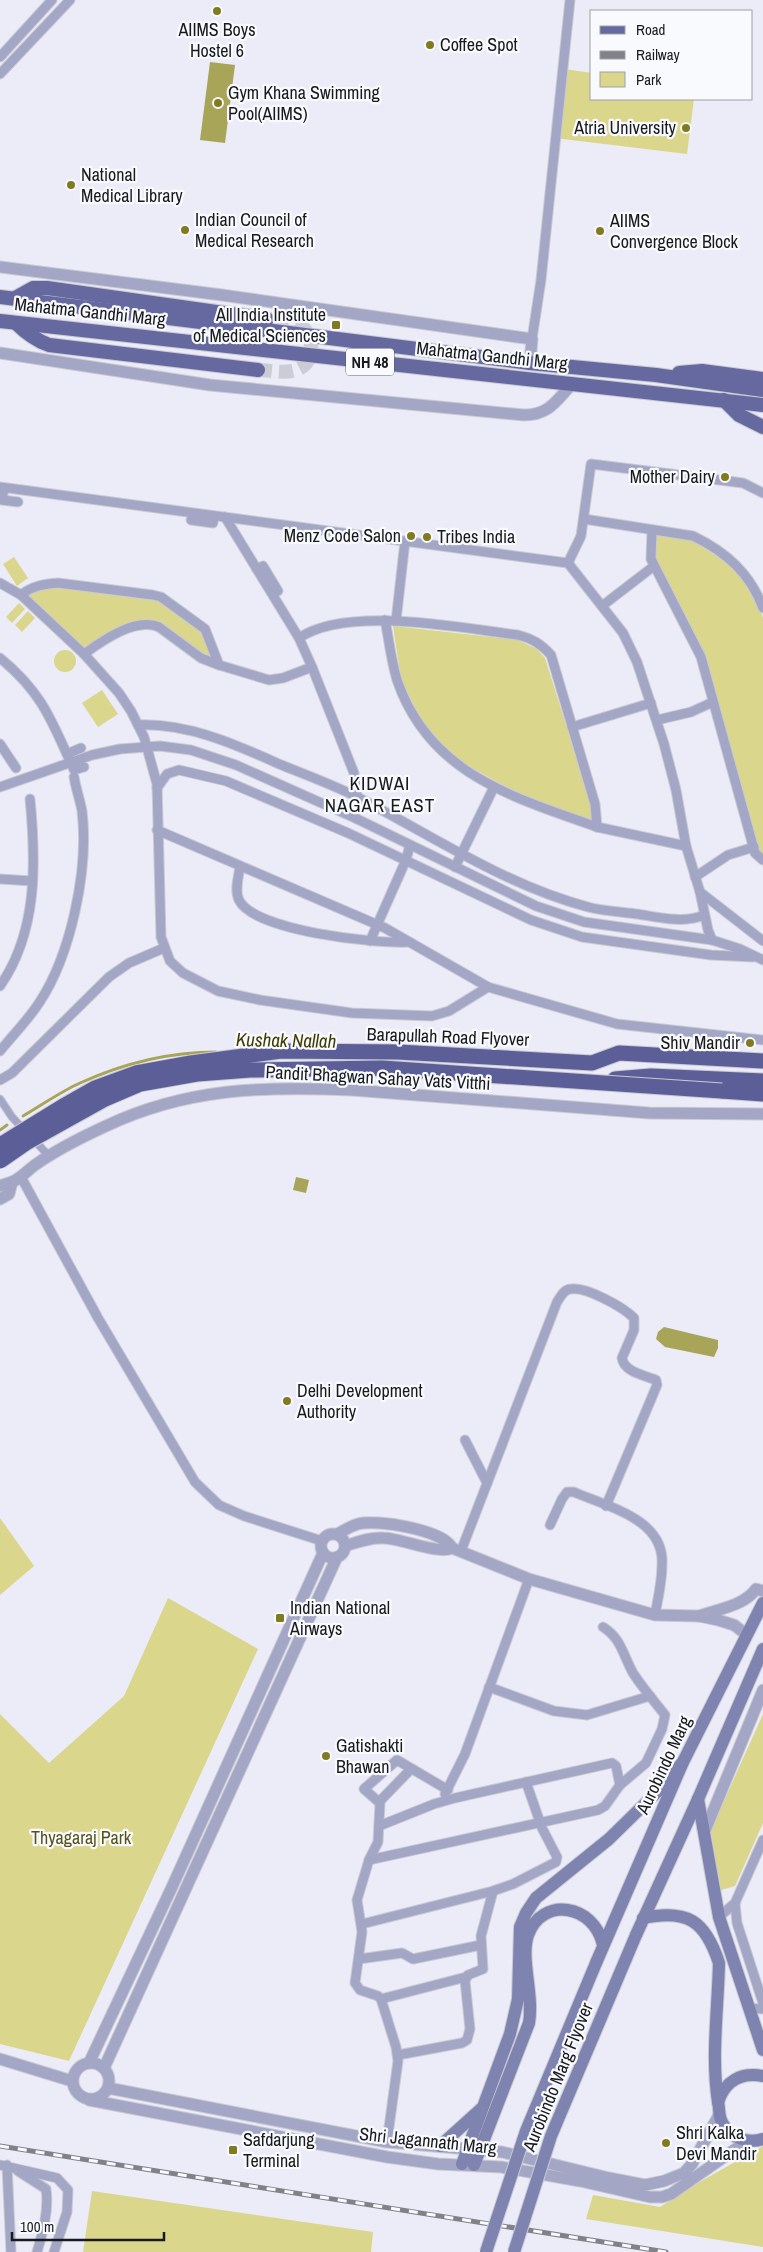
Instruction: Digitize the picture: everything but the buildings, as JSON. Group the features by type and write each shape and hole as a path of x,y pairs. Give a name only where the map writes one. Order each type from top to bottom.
{"highway":[{"name":"Barapullah Road Flyover","path":"0,1146 72,1100 95,1088 136,1073 191,1063 281,1051 398,1052 592,1063 619,1053 763,1061"},
{"name":"Barapullah Road Flyover","path":"0,1161 105,1099 140,1084 197,1074 250,1070 382,1068 763,1094"},
{"path":"586,1082 651,1076 763,1081"}],"main road":[{"path":"15,298 33,288 48,288 267,319"},
{"name":"Mahatma Gandhi Marg","path":"0,297 530,363 656,375"},
{"name":"Mahatma Gandhi Marg","path":"0,321 763,405"},
{"path":"16,323 38,341 49,345 258,370"},
{"path":"656,375 702,371 763,379"},
{"path":"656,375 763,390"},
{"path":"724,400 739,415 763,428"},
{"name":"Aurobindo Marg","path":"603,1945 683,1762 763,1603"},
{"path":"643,1918 698,1799 763,1648"},
{"path":"474,2148 485,2105 512,2025 518,1999 520,1928 526,1913 536,1898 609,1839 657,1792 683,1762"},
{"path":"698,1799 719,1917 763,2050"},
{"path":"468,2165 529,2023 531,1998 526,1943 534,1924 550,1912 565,1910 580,1913 596,1926 603,1945"},
{"path":"643,1918 676,1914 690,1920 701,1928 712,1943 719,1963 715,2089 719,2108 729,2132 747,2141 763,2139"},
{"name":"Aurobindo Marg Flyover","path":"514,2252 551,2136 643,1918"},
{"name":"Aurobindo Marg Flyover","path":"486,2252 526,2131 603,1945"},
{"path":"718,1989 724,1981 740,1983"},
{"path":"719,2108 727,2085 734,2079 744,2075 763,2076"},
{"path":"440,2146 485,2105"}],"street":[{"path":"0,57 52,0"},
{"path":"0,74 70,0"},
{"path":"530,363 541,280 570,0"},
{"path":"0,267 222,295 532,339"},
{"path":"0,353 210,386 524,415 537,415 547,410 572,384"},
{"path":"568,563 581,536 590,464 743,483 763,493"},
{"path":"18,502 2,500 2,487 568,563 622,633 631,649 651,703 676,790 686,846 712,940"},
{"path":"191,520 213,523 214,516"},
{"path":"225,517 299,638 312,667 354,773 357,797 355,818"},
{"path":"584,519 693,536 706,542 745,572 763,608"},
{"path":"652,530 651,559 700,657 754,847 756,853 763,860"},
{"path":"396,621 405,541"},
{"path":"257,569 263,566 278,591"},
{"path":"602,606 654,566"},
{"path":"0,583 21,596 84,654 119,693 138,726 153,765 157,788 160,923 164,948 170,961 183,973 218,991 260,1000 352,1013 432,1016 449,1011 488,987"},
{"path":"21,596 34,587 58,583 161,598 205,629 219,665"},
{"path":"299,638 314,629 346,622 385,620 518,634 531,638 550,655 595,804 598,816 597,827"},
{"path":"385,620 398,680 423,730 445,755 494,787 557,814 597,827 686,846"},
{"path":"84,654 97,644 136,625 151,624 159,627 201,658 269,680 283,678 312,667"},
{"path":"0,658 27,684 42,703 55,725 74,770 84,767"},
{"path":"656,720 691,712 713,702"},
{"path":"572,727 651,703"},
{"path":"138,726 156,725 194,731 241,748 357,797 495,872 540,892 589,908 673,919 704,915"},
{"path":"0,744 16,768"},
{"path":"0,787 69,758 120,749 174,746 236,766 355,818 536,906 584,922 712,940 740,949 760,959"},
{"path":"69,758 81,748"},
{"path":"157,788 167,774 179,770 226,781 406,860 531,920 582,936 728,957 760,959"},
{"path":"0,1051 39,1003 58,966 72,925 80,889 83,840 82,811 74,778"},
{"path":"455,867 494,787"},
{"path":"0,986 18,951 29,914 34,840 30,799"},
{"path":"157,830 378,925 488,987 617,1024 763,1040"},
{"path":"370,941 406,860 410,845"},
{"path":"695,877 728,855 754,847"},
{"path":"240,866 237,888 238,899 245,908 261,917 307,931 370,941 409,942"},
{"path":"0,879 32,881"},
{"path":"700,892 763,941"},
{"path":"0,1080 12,1073 109,977 129,963 164,948"},
{"name":"Pandit Bhagwan Sahay Vats Vitthi","path":"16,1180 36,1164 106,1126 141,1112 195,1096 248,1089 352,1090 670,1114 763,1114"},
{"path":"0,1098 12,1117 50,1157"},
{"path":"0,1186 16,1180"},
{"path":"0,1199 9,1194 16,1180"},
{"path":"16,1180 195,1482 220,1505 244,1516 322,1541"},
{"path":"456,1549 487,1483 558,1302 566,1290 571,1289 586,1290 634,1318 634,1330 622,1358 623,1362 627,1369 656,1380 657,1384 606,1506"},
{"path":"465,1440 487,1483"},
{"path":"550,1525 567,1492 574,1492 635,1518 647,1526 658,1541 663,1563 655,1615"},
{"path":"89,2063 323,1553 322,1541 328,1534 337,1534 357,1524 386,1522 412,1528 445,1540 456,1549 529,1579 655,1615 699,1616 734,1625 747,1636"},
{"path":"323,1553 329,1557 337,1557 342,1554 345,1546 342,1538 337,1534"},
{"path":"345,1546 367,1539 383,1538 438,1549 456,1549"},
{"path":"104,2068 337,1557"},
{"path":"434,1804 448,1790 465,1754 529,1579"},
{"path":"699,1616 743,1601 759,1590"},
{"path":"369,1860 598,1810 605,1806 620,1784 646,1763 665,1721 664,1714 634,1674 620,1642 613,1633 603,1627"},
{"path":"490,1687 554,1711 587,1715 650,1696"},
{"path":"704,1833 763,1690"},
{"path":"380,1803 365,1791 365,1788 397,1760 448,1790"},
{"path":"379,1826 434,1804 612,1763 616,1766 620,1784"},
{"path":"387,2142 398,2058 381,1999 378,1996 356,1988 362,1924 357,1912 356,1900 369,1860 378,1842 380,1803 411,1768"},
{"path":"362,1924 493,1891 513,1884 556,1862 557,1857 540,1823 526,1782"},
{"path":"719,1917 735,1903 763,1840"},
{"path":"188,1850 201,1856"},
{"path":"381,1999 466,1977 483,1969 481,1936 493,1891"},
{"path":"735,1903 737,1923 760,1984 763,2003"},
{"path":"359,1959 402,1954 413,1959 481,1945"},
{"path":"398,2058 462,2043 467,2040 470,2029 466,1977"},
{"path":"749,2008 763,2009"},
{"path":"0,2059 72,2081"},
{"path":"89,2063 96,2063 104,2068 110,2080 108,2088 102,2096 89,2100 74,2090 72,2081 77,2068 89,2063"},
{"name":"Shri Jagannath Marg","path":"108,2088 387,2142 474,2148 512,2154 629,2182 656,2184 684,2172 692,2164 719,2108"},
{"name":"Shri Jagannath Marg","path":"89,2100 387,2157 468,2165 501,2166 650,2197 662,2197 685,2185 747,2141"},
{"path":"3,2165 11,2252"},
{"path":"3,2165 46,2189 48,2200 37,2252"},
{"path":"3,2165 57,2178 68,2190 67,2212 54,2252"}],"green space":[{"path":"564,69 590,73 590,100 694,100 687,154 555,138"},
{"path":"656,535 692,540 742,574 758,604 763,618 763,855 759,851 704,655 655,558"},
{"path":"14,557 28,578 17,586 3,564"},
{"path":"59,587 161,601 197,627 204,635 214,661 200,653 166,627 150,621 130,623 120,627 84,649 26,594 47,588"},
{"path":"19,603 25,609 12,623 6,617"},
{"path":"28,611 35,618 22,632 15,625"},
{"path":"393,626 518,640 537,649 545,658 591,804 595,823 558,811 497,782 462,762 436,740 418,714 401,679"},
{"path":"65,650 75,657 76,661 69,671 65,672 55,665 54,661 61,651"},
{"path":"102,690 118,714 98,727 82,703"},
{"path":"0,1518 34,1566 0,1595"},
{"name":"Thyagaraj Park","path":"168,1598 258,1649 69,2061 0,2044 0,1714 49,1763 124,1696"},
{"path":"763,1714 763,1823 735,1886 721,1890 710,1832"},
{"path":"763,2146 763,2247 586,2219 593,2195 660,2207"},
{"path":"92,2191 373,2232 371,2252 83,2252"}],"shaded area":[{"name":"Gym Khana Swimming Pool(AIIMS)","path":"210,62 235,65 225,143 200,140"},
{"path":"296,1177 309,1180 306,1193 293,1190"},
{"path":"664,1327 718,1340 718,1348 714,1357 665,1347 656,1339 658,1332"}],"waterway":[{"name":"Kushak Nallah","path":"23,1116 58,1094 112,1070 146,1060 181,1054 216,1052"},
{"name":"Kushak Nallah","path":"0,1130 7,1125"}],"tunnel":[{"path":"258,370 282,372 296,370 302,367 310,356 311,343 306,331 301,326 289,321 267,319"}],"railway":[{"path":"0,2146 666,2252"}],"place":[{"name":"AIIMS Boys Hostel 6","path":"217,11"},
{"name":"Coffee Spot","path":"430,45"},
{"name":"Gym Khana Swimming Pool(AIIMS)","path":"218,103"},
{"name":"Atria University","path":"686,128"},
{"name":"National Medical Library","path":"71,185"},
{"name":"Indian Council of Medical Research","path":"185,230"},
{"name":"AIIMS Convergence Block","path":"600,231"},
{"name":"All India Institute of Medical Sciences","path":"336,325"},
{"name":"Mother Dairy","path":"725,477"},
{"name":"Menz Code Salon","path":"411,536"},
{"name":"Tribes India","path":"427,537"},
{"name":"Shiv Mandir","path":"750,1043"},
{"name":"Delhi Development Authority","path":"287,1401"},
{"name":"Indian National Airways","path":"280,1618"},
{"name":"Gatishakti Bhawan","path":"326,1756"},
{"name":"Shri Kalka Devi Mandir","path":"666,2143"},
{"name":"Safdarjung Terminal","path":"233,2150"}],"district":[{"name":"KIDWAI NAGAR EAST","path":"380,794"}]}
